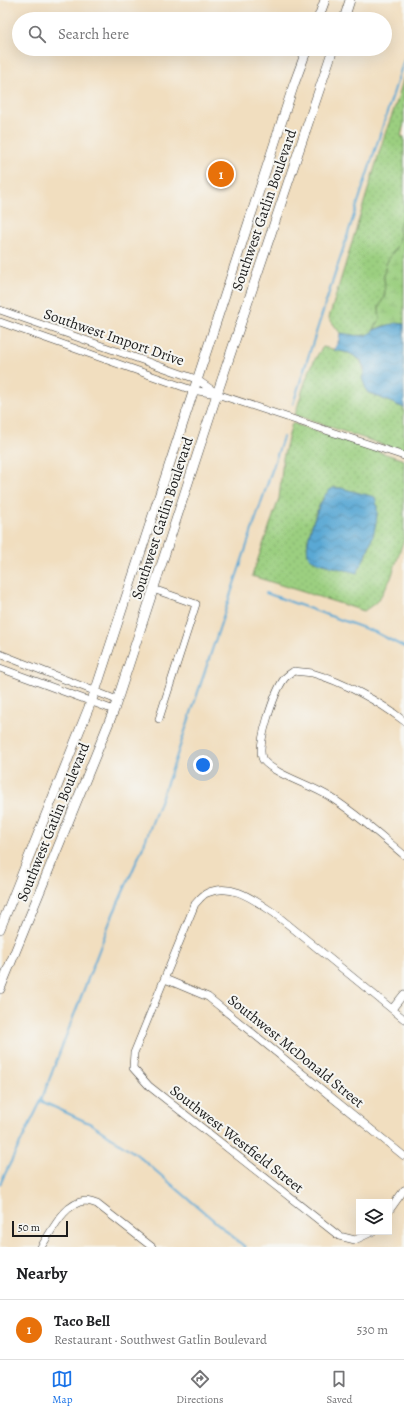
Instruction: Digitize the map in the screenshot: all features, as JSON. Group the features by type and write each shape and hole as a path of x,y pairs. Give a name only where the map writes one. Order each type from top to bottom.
{"main road":[{"path":"321,12 325,0"},
{"path":"346,12 350,0"},
{"name":"Southwest Gatlin Boulevard","path":"0,929 92,702 192,390 304,56"},
{"name":"Southwest Gatlin Boulevard","path":"0,989 114,710 217,394 331,56"}],"street":[{"name":"Southwest Import Drive","path":"0,310 196,379 217,394"},
{"name":"Southwest Import Drive","path":"0,322 192,390 217,394 404,456"},
{"path":"153,589 196,604 159,719"},
{"path":"0,654 117,700"},
{"path":"0,668 114,710"},
{"path":"404,720 372,700 333,681 311,673 294,671 284,678 276,695 263,735 260,751 262,758 271,768 329,796 353,813 404,855"},
{"path":"165,979 195,904 206,894 220,889 237,891 274,913 404,1019"},
{"name":"Southwest Westfield Street","path":"165,979 134,1053 133,1068 149,1086 339,1236 355,1240 366,1235"},
{"name":"Southwest McDonald Street","path":"165,979 208,997 404,1156"},
{"path":"392,1009 404,994"},
{"path":"392,1207 404,1190"},
{"path":"41,1247 65,1212 77,1203 87,1201 98,1204 152,1247"}],"green space":[{"path":"404,77 404,123 401,136 404,137 404,213 399,227 399,242 386,264 384,274 385,294 379,308 380,319 371,334 357,336 340,333 329,318 384,137"},
{"path":"404,213 404,324 383,326 374,330 380,319 379,308 385,294 384,274 386,264 399,242 399,227"},
{"path":"323,347 352,354 361,363 364,370 367,392 404,408 404,452 295,415 309,371"},
{"path":"292,423 404,460 404,539 391,578 378,601 364,611 252,576 279,499 283,458","holes":["333,488 341,488 377,514 367,555 307,542 319,505"]}],"water":[{"path":"396,323 404,324 404,408 367,392 362,378 365,370 361,360 349,353 334,350 339,340 340,333 359,336 366,335 373,330"},
{"path":"333,488 341,488 375,497 377,515 373,536 357,573 332,567 313,560 310,558 308,553 307,546 314,519 320,504 328,491"}],"waterway":[{"path":"293,404 404,60"},
{"path":"0,1184 41,1101 111,919 143,847 174,764 283,437"},
{"path":"266,593 375,632 404,647"},
{"path":"41,1101 91,1124 136,1154 245,1247"}],"place":[{"name":"Taco Bell","path":"221,174"}]}
